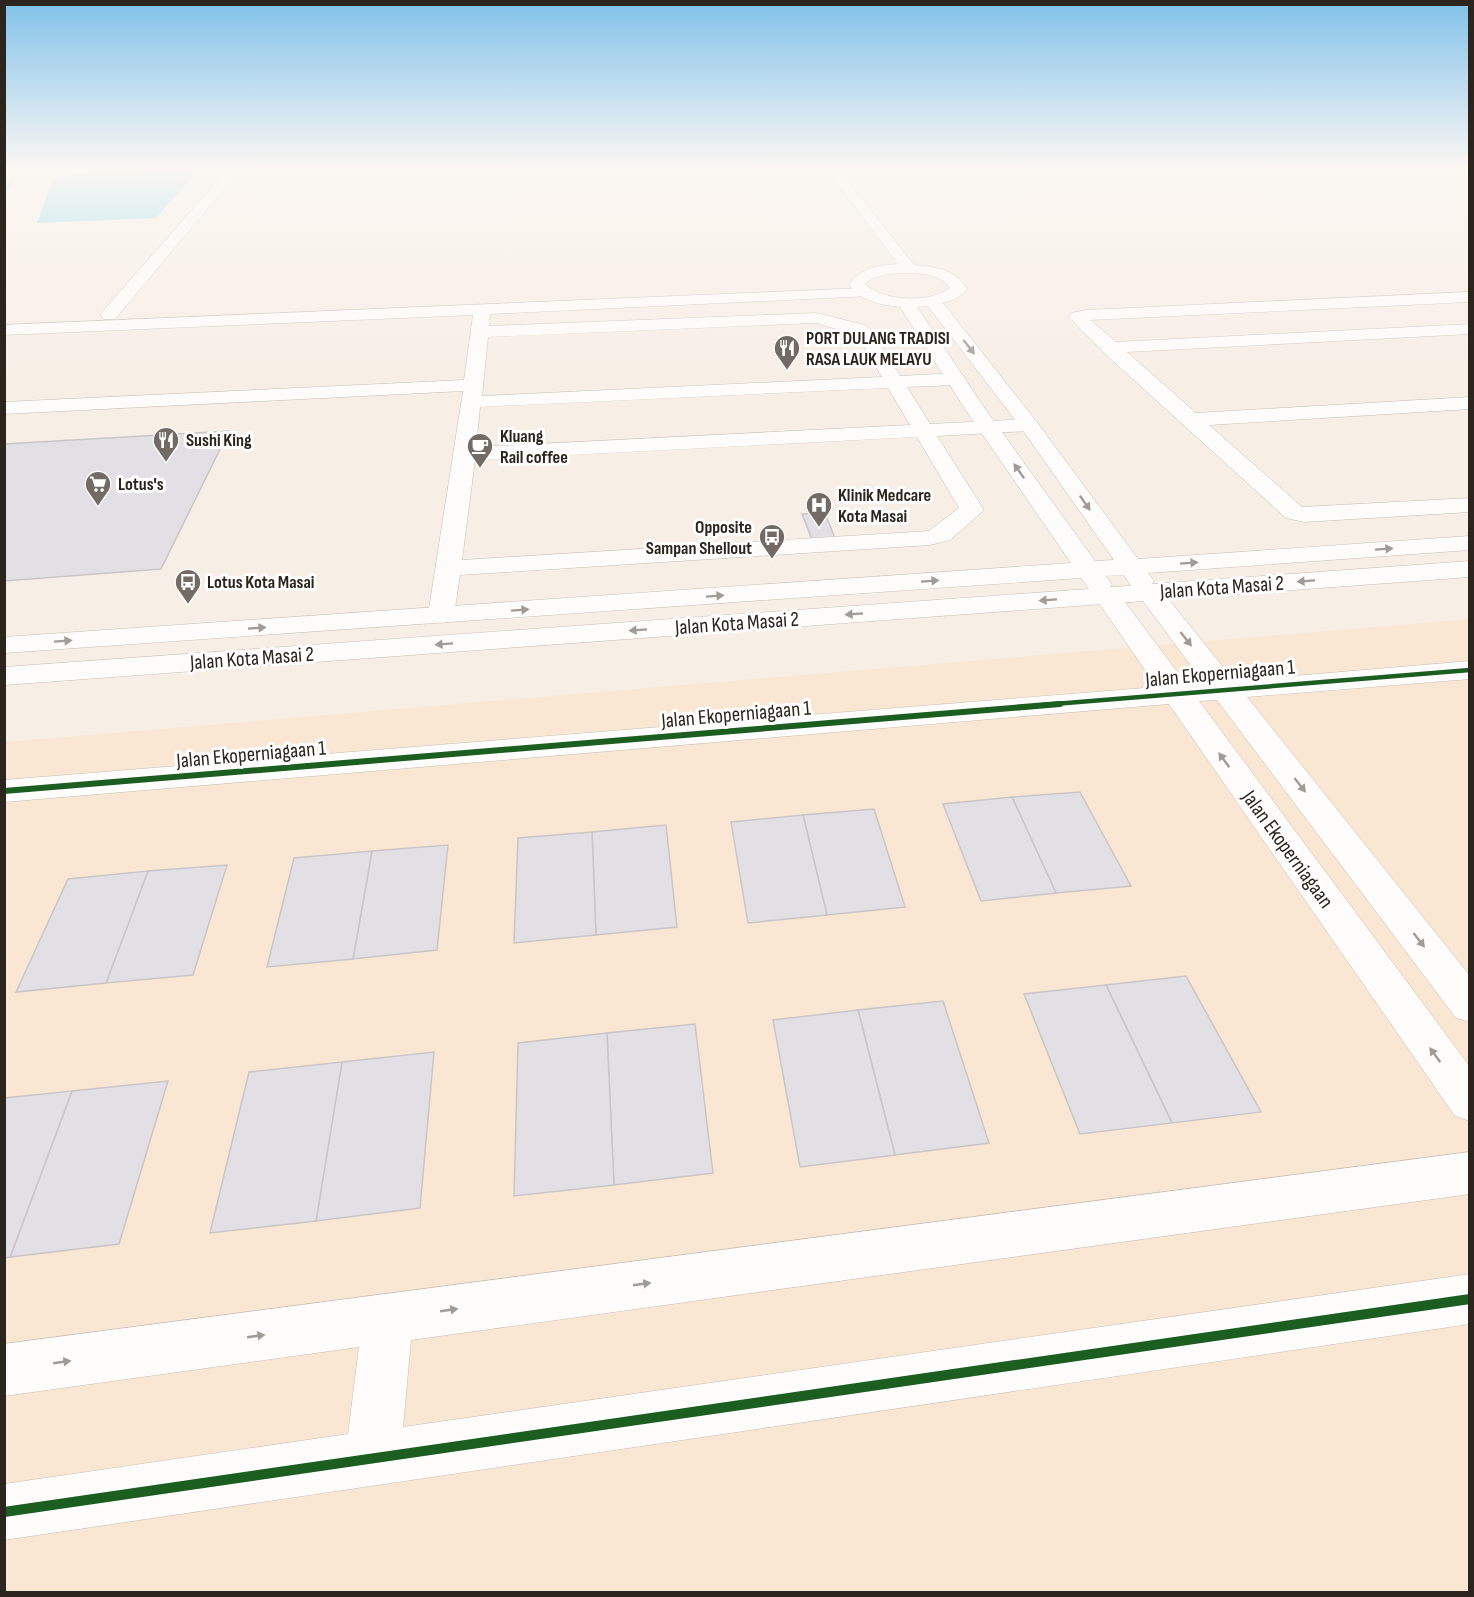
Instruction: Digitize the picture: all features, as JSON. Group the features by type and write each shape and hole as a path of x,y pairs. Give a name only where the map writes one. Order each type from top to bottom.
{"street":[{"path":"109,315 173,241"},
{"path":"887,241 909,269"},
{"path":"4,330 482,312 861,289 904,302 933,301 955,294 959,289 957,283 939,274 880,266 860,279 861,289"},
{"path":"1470,297 1077,317 1294,513 1304,515 1470,505"},
{"path":"933,301 1029,425 1150,593 1470,1006"},
{"name":"Jalan Ekoperniagaan","path":"904,302 988,427 1107,596 1470,1102"},
{"path":"456,331 482,312"},
{"path":"441,615 465,454 482,312"},
{"path":"4,320 109,315 482,312 819,319 863,331 972,510 934,537 449,568"},
{"path":"1109,348 1470,328"},
{"path":"4,408 956,379"},
{"path":"1189,420 1470,403"},
{"path":"465,454 1029,425"},
{"name":"Jalan Kota Masai 2","path":"4,645 1470,543"},
{"name":"Jalan Kota Masai 2","path":"4,676 1470,569"},
{"name":"Jalan Ekoperniagaan 1","path":"4,792 1470,670"},
{"path":"4,1370 1470,1173"},
{"path":"4,1512 1470,1299"},
{"path":"372,1458 388,1319"}],"shaded area":[{"path":"1469,619 1469,1592 5,1592 5,742"}],"building":[{"name":"Lotus's","path":"229,431 161,569 4,581 4,444"},
{"name":"Klinik Medcare Kota Masai","path":"825,513 836,541 813,542 802,514"},
{"path":"1080,792 1131,886 1056,893 1012,797"},
{"path":"1012,797 1056,893 981,901 943,804"},
{"path":"874,809 905,907 827,915 803,815"},
{"path":"803,815 827,915 748,923 731,822"},
{"path":"666,825 677,927 596,935 592,832"},
{"path":"592,832 596,935 514,943 518,838"},
{"path":"448,845 437,950 353,959 372,851"},
{"path":"372,851 353,959 267,967 294,858"},
{"path":"227,865 193,975 106,983 148,871"},
{"path":"148,871 106,983 16,992 68,879"},
{"path":"1186,976 1261,1112 1172,1123 1106,985"},
{"path":"1106,985 1172,1123 1080,1134 1024,994"},
{"path":"943,1001 989,1143 895,1155 858,1010"},
{"path":"858,1010 895,1155 800,1167 773,1020"},
{"path":"695,1024 713,1173 614,1185 607,1033"},
{"path":"607,1033 614,1185 514,1196 518,1043"},
{"path":"434,1052 420,1208 316,1221 342,1062"},
{"path":"342,1062 316,1221 210,1233 249,1072"},
{"path":"168,1081 119,1244 10,1257 72,1091"},
{"path":"72,1091 10,1257 4,1258 4,1098"}],"cycle path":[{"path":"4,791 1470,670"},
{"path":"4,1512 1470,1299"}],"place":[{"name":"PORT DULANG TRADISI RASA LAUK MELAYU","path":"787,371"},
{"name":"Sushi King","path":"166,463"},
{"name":"Kluang Rail coffee","path":"480,469"},
{"name":"Lotus's","path":"98,507"},
{"name":"Klinik Medcare Kota Masai","path":"819,528"},
{"name":"Opposite Sampan Shellout","path":"772,560"},
{"name":"Lotus Kota Masai","path":"188,605"}]}
